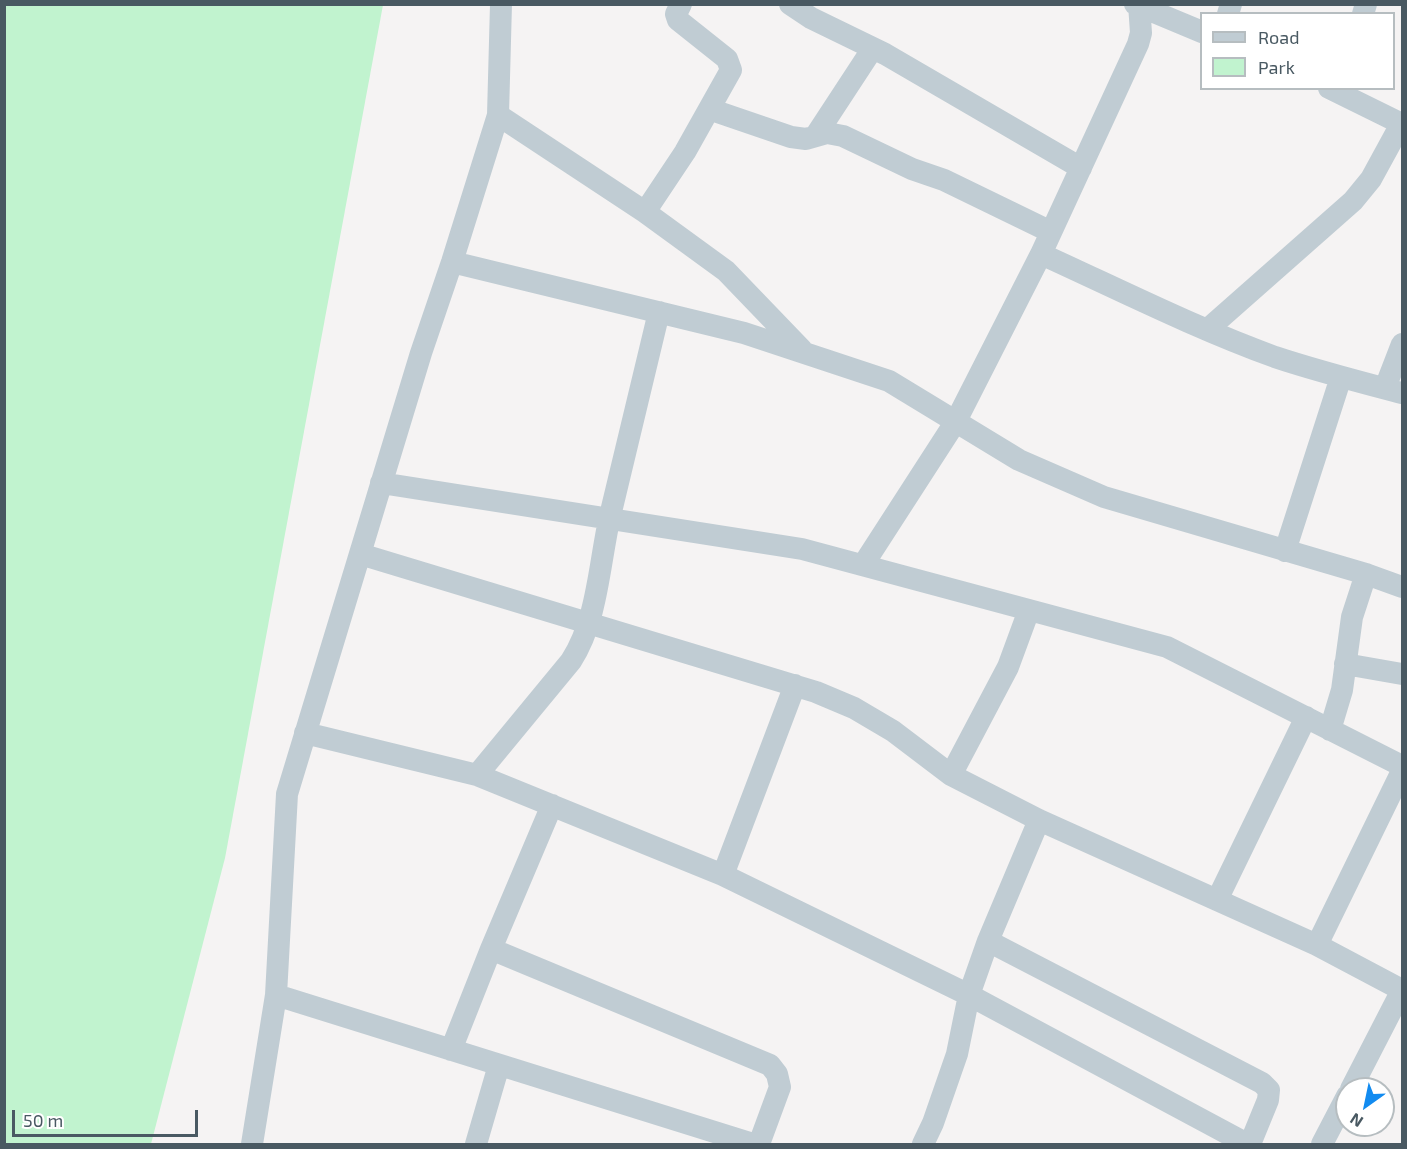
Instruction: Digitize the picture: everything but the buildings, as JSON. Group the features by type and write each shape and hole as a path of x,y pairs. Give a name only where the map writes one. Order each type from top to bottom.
{"street":[{"path":"252,1144 276,995 287,794 421,353 498,115 501,4"},
{"path":"645,212 685,152 731,70 731,64 727,58 678,20 676,14 681,4"},
{"path":"790,4 811,18 873,48 1081,168"},
{"path":"863,565 956,421 1041,254 1138,44 1141,33 1138,5 1200,31"},
{"path":"816,135 873,48"},
{"path":"1208,329 1353,201 1371,179 1402,124 1333,90"},
{"path":"709,109 790,137 806,139 828,133 843,136 912,170 944,180 1051,232"},
{"path":"498,115 645,212 726,271 803,351"},
{"path":"1041,254 1276,357 1341,377 1394,390 1402,344"},
{"path":"452,262 744,333 803,351 889,381 1019,460 1104,497 1366,574 1402,588"},
{"path":"477,775 571,661 582,644 589,624 610,518 659,312"},
{"path":"1286,550 1341,377"},
{"path":"381,483 802,549 1167,647 1402,766"},
{"path":"360,554 816,692 855,708 893,731 951,776 1039,820 1317,945 1402,990 1357,1077"},
{"path":"1330,730 1342,690 1352,616 1366,574"},
{"path":"951,776 1008,667 1029,610"},
{"path":"1345,664 1402,674"},
{"path":"723,875 795,686"},
{"path":"1217,900 1306,717"},
{"path":"305,733 477,775 723,875 969,995 1248,1144 1268,1100 1269,1090 1262,1083 988,941"},
{"path":"1317,945 1402,771"},
{"path":"452,1050 491,949 552,805"},
{"path":"923,1144 933,1123 957,1054 969,995 988,941 1039,820"},
{"path":"491,949 770,1065 777,1074 780,1087 759,1144"},
{"path":"276,995 753,1144"},
{"path":"476,1144 499,1065"},
{"path":"1322,1144 1335,1119"}],"green space":[{"path":"5,4 383,5 225,858 151,1144 5,1144"}]}
